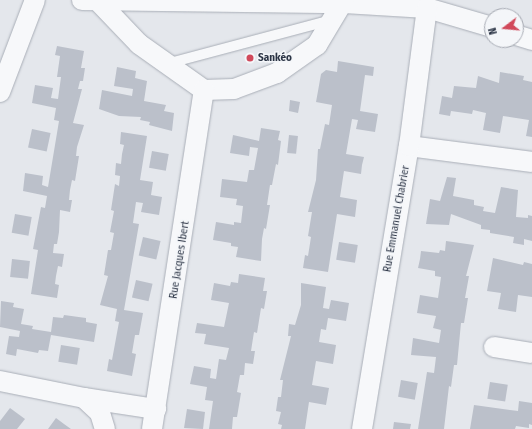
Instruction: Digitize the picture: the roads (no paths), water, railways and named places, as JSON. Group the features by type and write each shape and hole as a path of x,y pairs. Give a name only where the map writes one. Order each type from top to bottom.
{"street":[{"path":"0,92 35,0"},
{"path":"90,1 344,1 427,8 484,25"},
{"path":"90,1 139,44 204,90 234,89 278,73 317,45 344,1"},
{"name":"Rue Emmanuel Chabrier","path":"362,429 409,146 427,8"},
{"name":"Rue Jacques Ibert","path":"152,429 204,90"},
{"path":"409,146 532,162"},
{"path":"494,347 532,353"},
{"path":"0,381 84,398 156,409"},
{"path":"84,398 102,421"}],"lane":[{"path":"166,64 332,20"}],"place":[{"name":"Sankéo","path":"250,58"}]}
